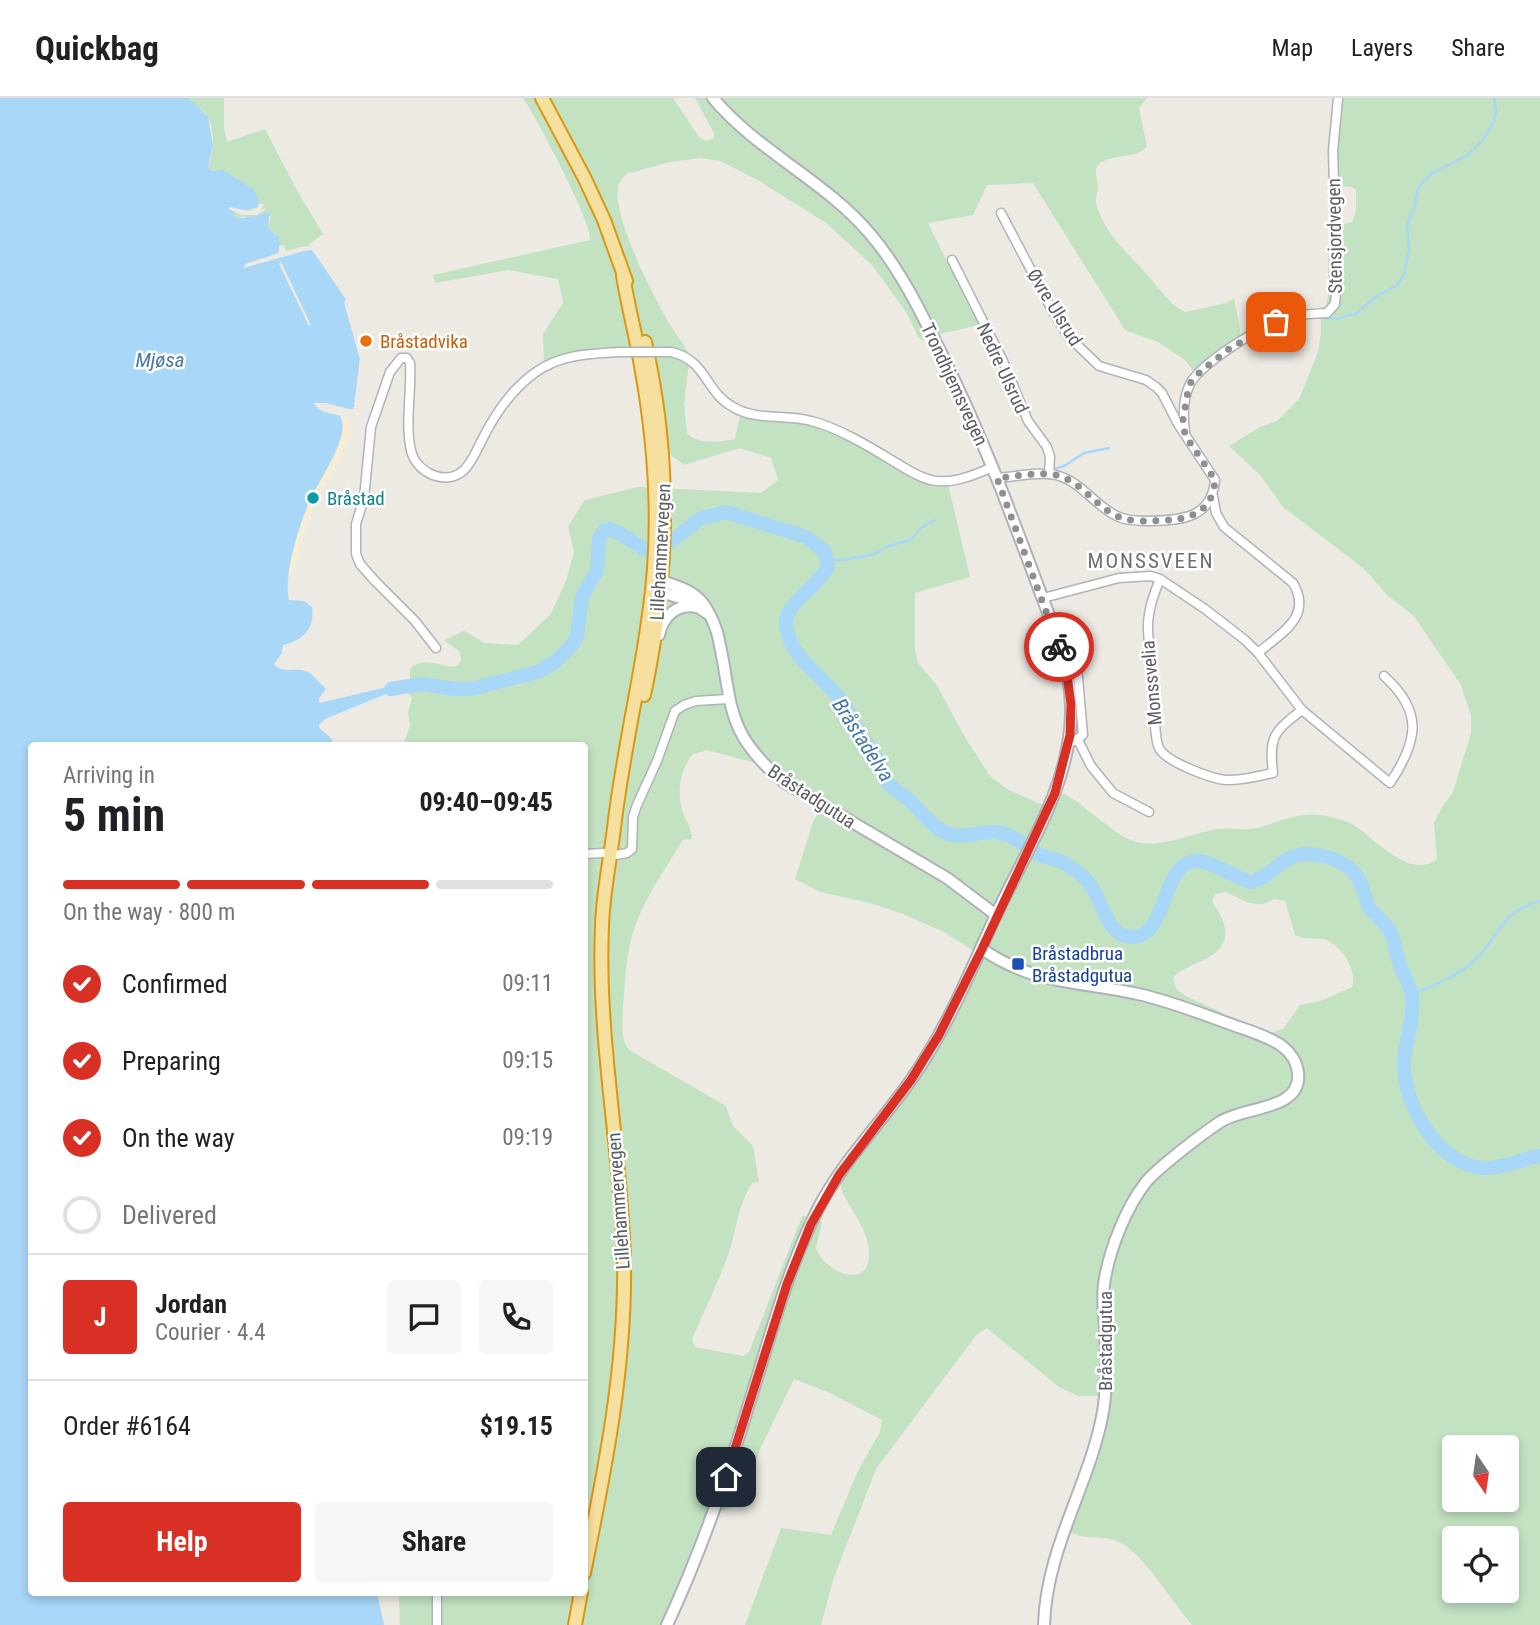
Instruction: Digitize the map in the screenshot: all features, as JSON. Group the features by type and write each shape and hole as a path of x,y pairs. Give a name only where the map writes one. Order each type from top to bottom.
{"highway":[{"name":"Lillehammervegen","path":"542,98 585,178 604,220 623,276 644,384 660,506 658,579 651,662 622,802 614,828"},
{"name":"Lillehammervegen","path":"588,1551 612,1422 623,1323 622,1229 601,990 602,924 616,802 658,579"},
{"path":"575,1625 580,1596"}],"main road":[{"name":"Trondhjemsvegen","path":"667,1625 691,1574 717,1503 787,1284 811,1224 839,1175 927,1055 982,949 1046,814 1073,742 1066,668 1043,598 995,473 953,376 921,313 874,238 835,198 747,131 713,98"},
{"path":"658,579 710,615"},
{"name":"Bråstadgutua","path":"658,579 689,590 704,602 719,638 733,717 751,750 764,766 783,782 955,883 996,915"},
{"path":"651,662 664,619 677,609 697,607"},
{"name":"Bråstadgutua","path":"982,949 998,961 1025,973 1058,982 1156,998 1261,1036 1282,1046 1293,1057 1298,1073 1298,1083 1288,1097 1269,1107 1244,1111 1220,1122 1147,1181 1125,1219 1108,1264 1104,1285 1106,1384 1102,1418 1059,1541 1044,1625"}],"street":[{"name":"Stensjordvegen","path":"1185,435 1183,419 1188,391 1191,382 1200,372 1229,349 1263,328 1289,317 1326,313 1335,304 1337,250 1333,151 1338,98"},
{"name":"Øvre Ulsrud","path":"1001,213 1068,336 1099,366 1146,380 1154,385 1163,393 1185,435"},
{"name":"Nedre Ulsrud","path":"953,260 1003,360 1028,421 1047,447 1050,457 1049,474"},
{"path":"436,648 415,621 360,564 356,554 355,533 364,498 371,427 393,366 401,358 407,358 410,363 412,454 427,472 443,478 461,472 470,463 498,411 537,371 568,357 619,352 671,352 691,359 719,395 735,409 819,423 932,481 953,481 995,473 1049,474 1074,482 1122,519 1144,521 1194,515 1205,507 1213,496"},
{"path":"1185,435 1215,480 1213,496 1216,513 1224,527 1293,583 1299,593 1301,605 1292,624 1258,653"},
{"path":"1043,598 1119,578 1151,576 1160,579 1205,609 1258,653 1302,710 1390,783 1410,749 1413,728 1411,715 1401,695 1384,676"},
{"name":"Monssvelia","path":"1160,579 1148,612 1146,629 1155,694 1158,747 1166,757 1224,780 1273,773 1270,749 1273,738 1283,724 1302,710"},
{"name":"Trondhjemsvegen","path":"1073,742 1083,735 1077,666"},
{"path":"616,855 632,849 633,817 675,711 696,701 728,699"},
{"path":"1073,742 1113,793 1149,812"},
{"path":"588,854 603,853"},
{"path":"437,1596 437,1625"}],"green space":[{"path":"189,98 224,98 224,129 227,142 265,129 323,234 310,243 307,249 282,252 275,233 268,228 271,216 233,217 231,214 254,189 228,174 208,168 213,148 211,125 205,113"},
{"path":"523,98 673,98 699,137 706,141 714,138 714,133 695,98 1147,98 1139,108 1147,147 1136,154 1109,159 1098,165 1096,204 1105,226 1117,242 1179,308 1185,312 1234,299 1240,329 1239,342 1196,374 1185,360 1158,342 1125,330 1033,183 987,185 973,215 928,223 979,325 935,335 923,341 872,265 826,223 761,182 721,161 701,158 670,162 626,174 618,188 622,218 636,257 671,327 690,355 684,404 687,433 703,441 735,439 741,411 821,423 911,475 947,480 970,577 915,593 915,651 918,663 936,684 990,776 1007,789 1047,807 1061,794 1065,794 1119,834 1145,844 1166,842 1219,829 1257,828 1303,815 1327,816 1350,823 1403,861 1426,865 1437,859 1434,823 1453,792 1471,733 1471,715 1461,685 1414,616 1387,595 1353,560 1283,507 1261,476 1229,446 1260,427 1277,421 1299,399 1318,352 1320,308 1326,306 1328,297 1328,246 1336,243 1340,225 1352,222 1356,211 1356,190 1352,187 1333,186 1335,98 1540,98 1540,1625 1192,1625 1148,1567 1128,1548 1107,1538 1076,1535 1071,1532 1070,1524 1099,1435 1101,1396 1079,1396 1059,1387 987,1328 977,1334 876,1469 833,1580 821,1625 745,1625 781,1528 831,1535 858,1471 880,1432 882,1420 828,1392 794,1379 761,1447 741,1501 734,1507 718,1512 665,1625 400,1625 399,1596 588,1596 588,742 404,742 410,726 408,713 412,698 407,692 393,691 391,686 410,679 410,668 416,664 428,662 457,666 461,660 460,652 444,640 464,631 485,643 518,645 550,615 566,581 574,552 568,526 585,500 638,487 761,493 778,480 771,458 740,448 684,465 661,448 643,353 544,364 543,334 563,303 558,279 508,270 435,283 433,275 590,240 589,230 574,193","holes":["707,750 759,764 818,807 819,811 795,879 820,892 870,903 903,914 944,932 977,953 910,1078 840,1181 846,1199 865,1234 869,1256 867,1266 855,1275 837,1271 828,1265 816,1248 822,1222 815,1217 802,1216 749,1352 743,1356 695,1347 692,1339 726,1261 744,1200 752,1183 759,1182 753,1146 733,1126 726,1106 629,1050 624,1040 623,1008 630,942 641,911 683,840 692,839 681,805 680,790 685,767 693,754","1224,892 1249,903 1267,903 1274,899 1285,901 1295,935 1323,939 1342,952 1353,973 1352,987 1321,1001 1300,1005 1283,1029 1271,1033 1261,1031 1177,990 1173,979 1175,975 1214,954 1225,939 1225,928 1212,900 1216,894"]}],"sand":[{"name":"Bråstad","path":"341,417 351,421 352,438 349,439 333,473 319,489 299,547 300,556 290,576 285,575 300,516 341,437"}],"water":[{"name":"Mjøsa","path":"0,98 189,98 208,117 213,145 208,168 211,171 223,170 254,189 260,204 258,207 232,214 233,217 244,218 270,212 268,228 278,236 282,253 312,250 345,298 360,358 353,409 314,403 322,411 340,416 342,434 333,458 306,510 290,563 289,600 304,601 312,607 312,622 302,637 283,645 282,653 274,664 281,669 304,670 311,674 326,689 319,698 319,703 391,686 393,691 325,719 319,728 333,742 28,742 28,1596 378,1596 384,1625 0,1625"}],"pier":[{"path":"259,203 264,205 260,210 266,208 257,215 242,215 228,209 230,207 249,211 258,207"},
{"path":"284,245 286,251 306,246 315,248 243,268 245,264 279,253 279,246"},
{"path":"281,262 311,325 309,326 279,264"},
{"path":"347,300 363,360 357,406 354,405 360,360 344,302"}],"waterway":[{"path":"1325,318 1337,319 1357,313 1374,298 1397,285 1404,274 1409,249 1407,225 1414,209 1418,188 1431,174 1468,155 1483,140 1494,121 1494,98"},
{"path":"1055,469 1084,453 1109,448"},
{"name":"Bråstadelva","path":"391,689 422,684 471,689 538,672 556,661 577,636 582,597 597,570 599,538 605,530 619,533 644,549 654,550 668,544 701,518 726,512 806,537 825,552 828,566 818,581 791,609 786,624 788,636 800,657 844,704 888,783 932,824 954,835 1002,833 1038,854 1064,863 1089,883 1117,932 1132,937 1144,933 1153,925 1170,885 1185,864 1203,862 1251,882 1297,855 1322,856 1338,861 1356,875 1369,907 1390,931 1410,988 1413,1005 1404,1065 1410,1098 1427,1130 1452,1156 1483,1168 1540,1156"},
{"path":"828,559 842,560 872,555 889,546 910,540 921,528 934,520"},
{"path":"1412,995 1468,967 1508,918 1540,901"}],"way so far":[{"path":"1059,647 997,478 1057,475 1074,482 1122,519 1162,521 1194,515 1205,507 1213,496 1215,480 1185,435 1183,419 1191,382 1229,349 1276,322"}],"place":[{"name":"Bråstadvika","path":"366,341"},
{"name":"Bråstad","path":"313,498"},
{"name":"Bråstadbrua Bråstadgutua","path":"1018,964"}],"district":[{"name":"MONSSVEEN","path":"1151,561"}],"route":[{"path":"726,1477 798,1251 821,1202 911,1080 939,1035 1055,793 1070,735 1071,704 1066,668 1059,647"}]}
